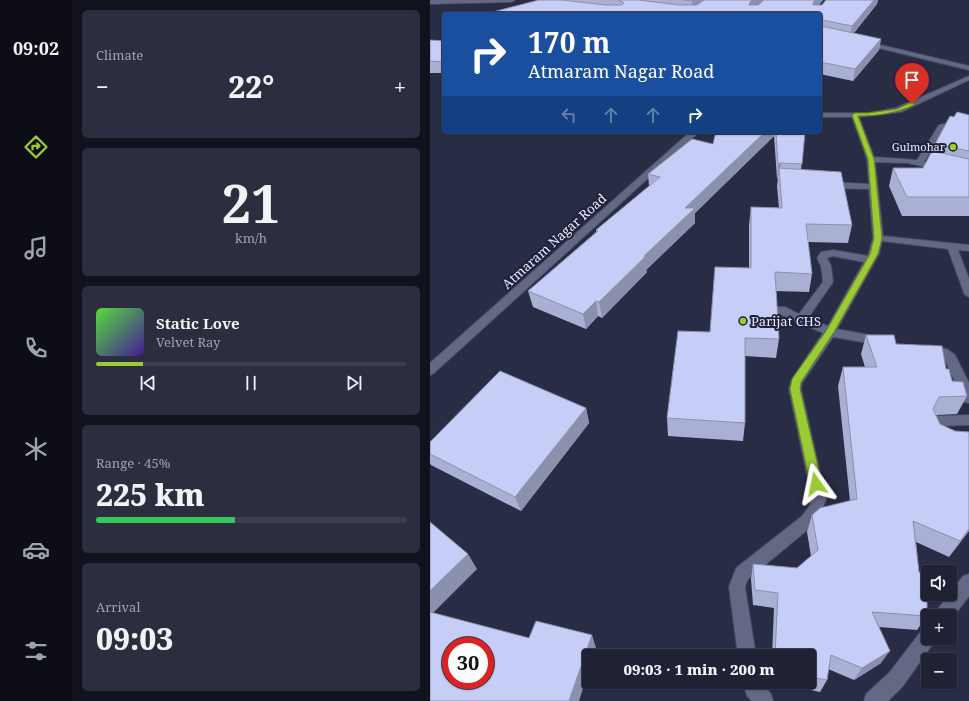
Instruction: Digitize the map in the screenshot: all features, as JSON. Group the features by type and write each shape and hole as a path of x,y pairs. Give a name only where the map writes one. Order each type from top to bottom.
{"street":[{"path":"431,2 510,0"},
{"path":"856,41 969,68"},
{"path":"822,115 868,115 898,110 969,78"},
{"path":"746,649 738,587 742,574 806,522 815,511 819,499 795,389 796,382 830,332 874,254 878,238 871,159 855,115"},
{"path":"919,163 942,127 969,120"},
{"name":"Atmaram Nagar Road","path":"430,370 692,134"},
{"path":"871,159 908,161 969,174"},
{"path":"818,184 874,187"},
{"path":"878,238 969,248"},
{"path":"952,247 969,293"},
{"path":"800,319 828,282 826,266 822,258 825,254 833,253 870,260"},
{"path":"781,310 830,332 892,343"},
{"path":"916,347 939,351 947,355 952,361 969,398"},
{"path":"946,442 936,437 934,423 969,420"},
{"path":"948,609 969,582"},
{"path":"873,701 882,695 890,686 921,645"},
{"path":"754,689 764,701"}],"building":[{"path":"539,0 561,0 606,5 622,5 624,3 619,0 639,0 679,5 697,5 704,0 753,0 749,5 758,5 764,0 815,0 813,5 822,5 826,0 874,0 852,26 822,20 822,12 493,12"},
{"path":"822,26 881,39 855,69 822,62"},
{"path":"430,40 442,41 442,62 430,61"},
{"path":"957,112 969,115 969,151 935,144 950,116 954,117"},
{"path":"716,134 763,134 685,208 695,208 644,256 645,257 599,302 596,301 583,314 528,291 598,231 596,230 660,177 648,174 692,139 713,144"},
{"path":"776,134 805,134 802,164 778,164"},
{"path":"932,151 969,159 969,197 907,197 893,168 923,168"},
{"name":"Parijat CHS","path":"779,168 841,172 852,225 806,224 812,274 775,272 779,339 745,338 745,423 667,418 678,331 710,332 715,267 751,268 751,207 782,208"},
{"path":"866,335 894,335 896,344 942,346 946,369 949,369 952,381 963,382 967,396 939,397 933,409 940,424 955,431 969,432 969,529 960,541 913,521 919,572 921,573 921,601 927,601 927,609 921,609 921,616 872,612 890,651 862,668 831,655 827,680 816,678 816,649 775,649 778,593 755,590 753,564 797,568 818,550 812,515 820,508 857,499 843,367 877,367"},
{"path":"500,371 586,408 515,497 430,454 430,442"},
{"path":"430,522 468,554 430,591"},
{"path":"430,612 529,638 536,621 592,635 587,649 582,649 582,664 569,701 430,701"}],"place":[{"name":"Gulmohar","path":"953,147"},
{"name":"Parijat CHS","path":"743,321"}],"route":[{"path":"816,484 795,389 796,382 830,332 874,254 878,238 871,159 855,115 868,115 898,110 912,104"}]}
